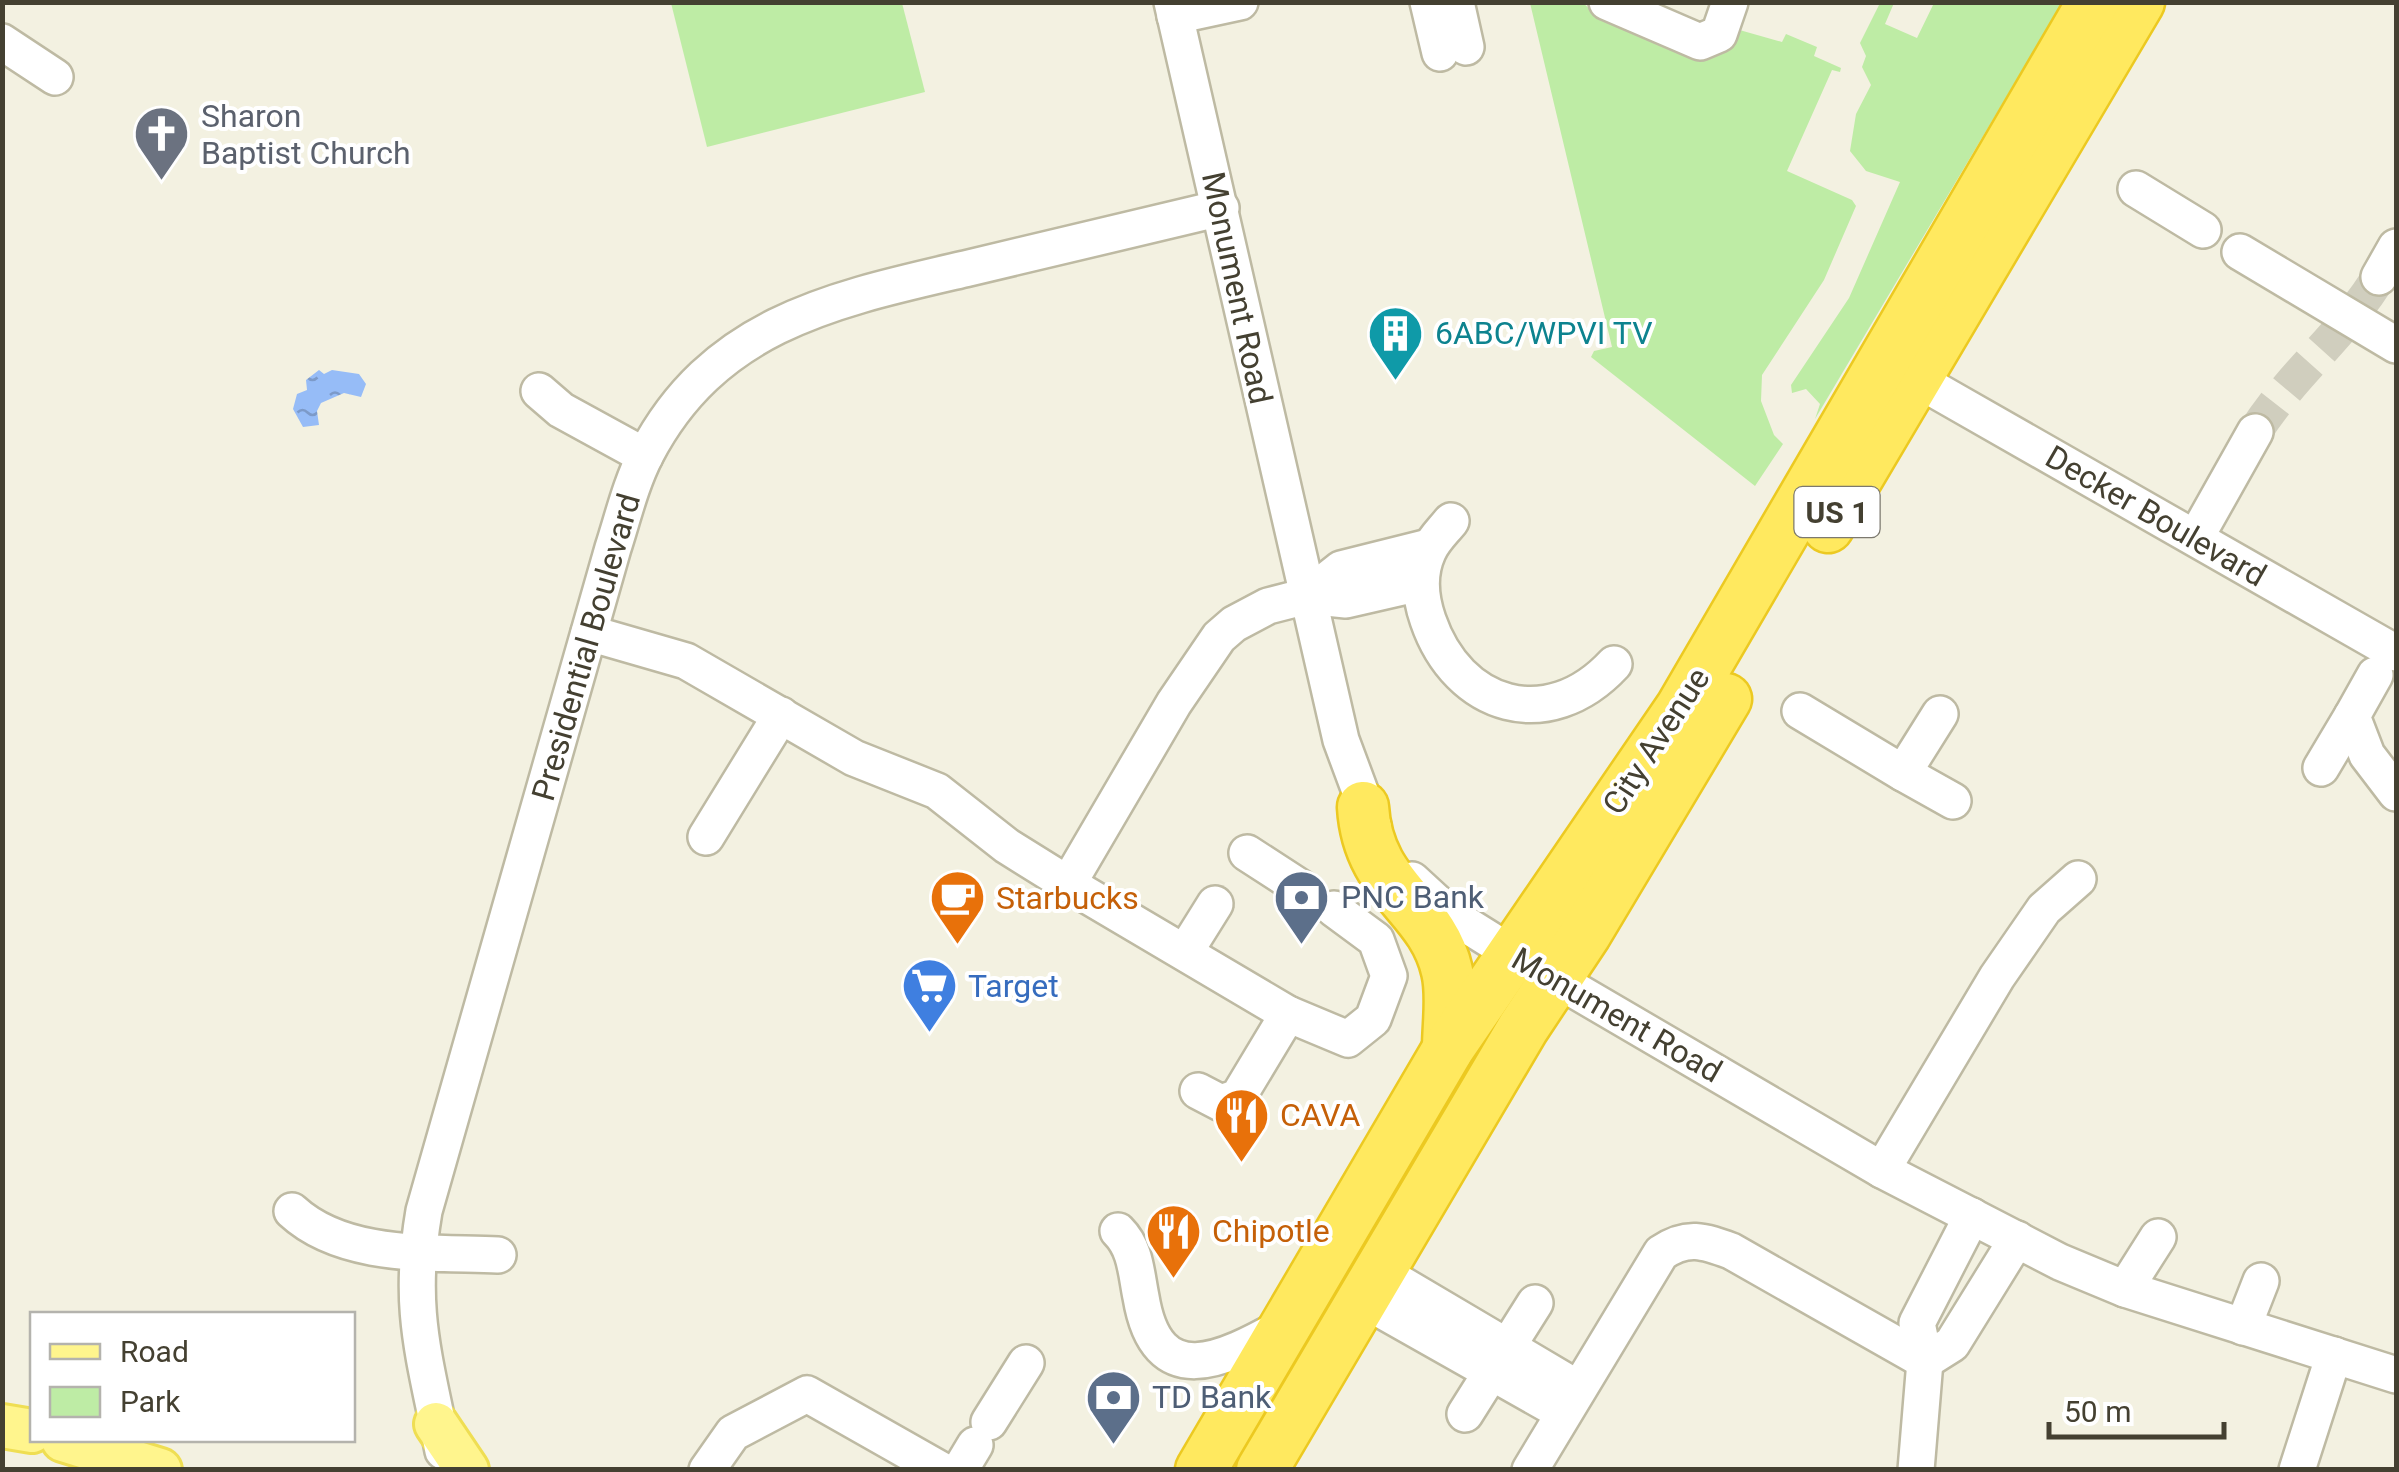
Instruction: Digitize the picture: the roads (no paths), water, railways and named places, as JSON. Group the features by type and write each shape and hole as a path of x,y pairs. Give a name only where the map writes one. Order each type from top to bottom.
{"highway":[{"name":"City Avenue","path":"1202,1470 1448,1049 1681,708 2092,2"},
{"name":"City Avenue","path":"1262,1470 2140,2"},
{"path":"1363,807 1368,848 1378,868 1428,931 1444,961 1449,985 1448,1049"}],"main road":[{"path":"436,1424 467,1470"},
{"path":"2,1426 30,1431"},
{"path":"69,1442 160,1470"}],"street":[{"path":"1174,9 1240,2"},
{"path":"1428,2 1453,50 1456,2"},
{"path":"1607,2 1700,42 1719,34 1730,2"},
{"name":"Monument Road","path":"1174,9 1348,766 1363,807 1390,855 1423,892 1513,954 1882,1170 1972,1216 2125,1288 2396,1376"},
{"path":"2,42 55,77"},
{"path":"2136,189 2204,230"},
{"name":"Presidential Boulevard","path":"444,1470 419,1344 418,1252 444,1134 589,633 645,456 674,412 710,370 752,338 787,319 887,288 1221,208"},
{"path":"2240,252 2396,346"},
{"name":"Decker Boulevard","path":"1916,379 2196,538 2386,664"},
{"path":"540,392 561,410 645,456"},
{"path":"2196,538 2255,432"},
{"path":"1068,884 1174,703 1219,637 1247,615 1307,596 1341,570 1440,534 1420,582 1428,619 1448,663 1476,689 1493,697 1511,703 1550,703 1586,690 1614,664"},
{"path":"1307,596 1346,600 1420,582"},
{"path":"589,633 686,661 854,758 921,783 954,801 1007,846 1068,884 1288,1014 1348,1039 1364,1030 1381,1004 1389,976 1384,952 1365,930 1334,909"},
{"path":"2322,768 2386,664"},
{"path":"1800,710 1953,801"},
{"path":"1903,772 1940,714"},
{"path":"706,837 781,716"},
{"path":"2352,716 2366,755 2396,793"},
{"path":"1247,853 1304,890"},
{"path":"1882,1170 1997,977 2044,908 2078,879"},
{"path":"1184,952 1215,904"},
{"path":"1198,1091 1221,1102 1238,1096 1288,1014"},
{"path":"280,1208 318,1213 393,1234 418,1252 498,1256"},
{"path":"1916,1470 1925,1361 1917,1323 1972,1216"},
{"path":"1118,1231 1133,1255 1147,1326 1169,1356 1204,1362 1284,1326"},
{"path":"2125,1288 2158,1237"},
{"path":"1925,1361 1952,1344 2017,1238"},
{"path":"1530,1470 1661,1253 1675,1244 1700,1239 1731,1252 1925,1361"},
{"path":"2243,1327 2262,1281"},
{"path":"1371,1285 1570,1400"},
{"path":"1465,1414 1535,1302"},
{"path":"2298,1470 2334,1355"},
{"path":"975,1446 1026,1363"},
{"path":"707,1470 733,1433 807,1394 941,1470"}],"water":[{"path":"319,370 324,374 332,370 359,374 366,384 361,397 344,393 321,403 317,411 319,425 303,427 293,409 297,394 307,390 306,380"}],"tunnel":[{"path":"2255,432 2379,277"}],"place":[{"name":"Sharon Baptist Church","path":"162,183"},
{"name":"6ABC/WPVI TV","path":"1396,382"},
{"name":"PNC Bank","path":"1302,946"},
{"name":"Starbucks","path":"957,947"},
{"name":"Target","path":"929,1035"},
{"name":"CAVA","path":"1241,1164"},
{"name":"Chipotle","path":"1173,1280"},
{"name":"TD Bank","path":"1113,1446"}]}
